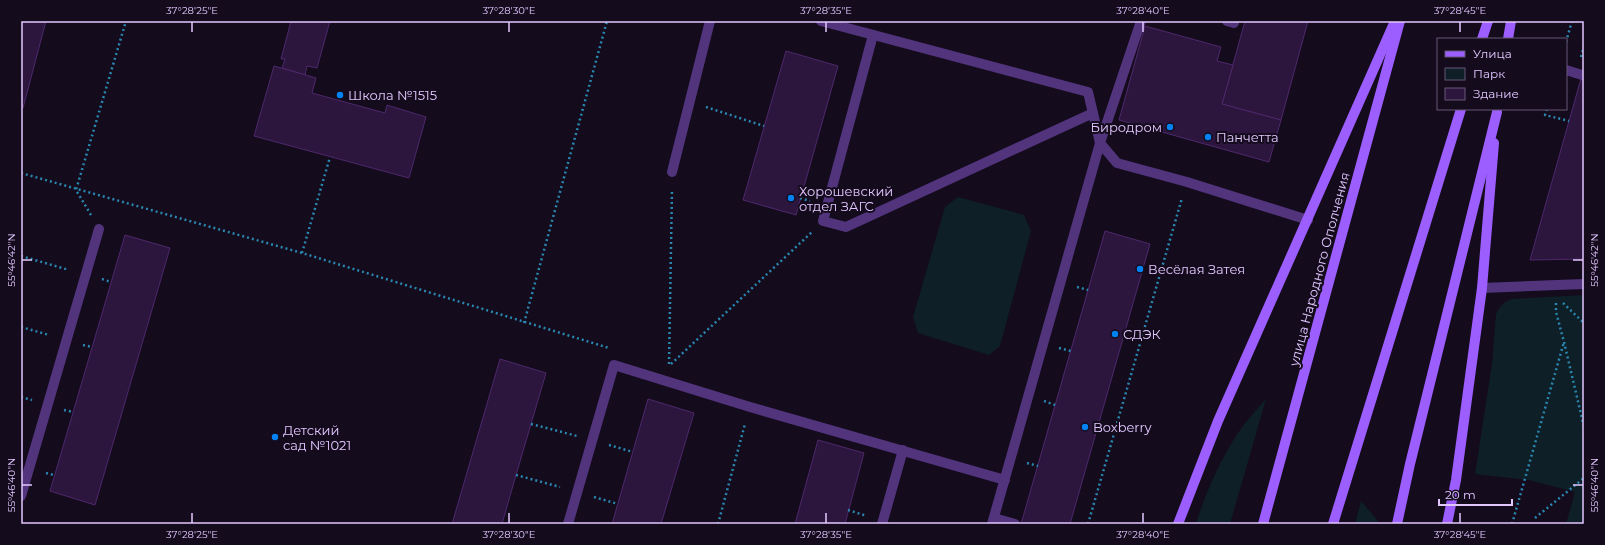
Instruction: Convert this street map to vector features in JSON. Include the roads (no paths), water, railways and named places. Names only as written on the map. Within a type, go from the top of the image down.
[{"type":"main road","points":[[1178,524],[1218,421],[1308,220],[1394,21]]},
{"type":"main road","name":"улица Народного Ополчения","points":[[1263,524],[1400,21]]},
{"type":"main road","points":[[1482,38],[1488,21]]},
{"type":"main road","points":[[1508,38],[1511,21]]},
{"type":"main road","points":[[1333,524],[1461,110]]},
{"type":"main road","points":[[1447,524],[1458,473],[1482,288],[1497,110]]},
{"type":"main road","points":[[1397,524],[1410,464],[1497,110]]},
{"type":"lane","points":[[672,172],[710,21]]},
{"type":"lane","points":[[821,21],[1088,92],[1100,143],[1117,163],[1186,182],[1308,220]]},
{"type":"lane","points":[[1015,524],[993,521],[1100,143],[1141,21]]},
{"type":"lane","points":[[1227,21],[1234,23],[1234,21]]},
{"type":"lane","points":[[873,35],[823,221],[846,227],[1093,113]]},
{"type":"lane","points":[[1567,70],[1582,75]]},
{"type":"lane","points":[[21,496],[99,229]]},
{"type":"lane","points":[[1482,288],[1584,284]]},
{"type":"lane","points":[[568,524],[614,366],[750,407],[1005,480]]},
{"type":"lane","points":[[882,524],[903,450]]},
{"type":"place","name":"Школа №1515","points":[[340,95]]},
{"type":"place","name":"Биродром","points":[[1170,127]]},
{"type":"place","name":"Панчетта","points":[[1208,137]]},
{"type":"place","name":"Хорошевский отдел ЗАГС","points":[[791,198]]},
{"type":"place","name":"Весёлая Затея","points":[[1140,269]]},
{"type":"place","name":"СДЭК","points":[[1115,334]]},
{"type":"place","name":"Boxberry","points":[[1085,427]]},
{"type":"place","name":"Детский сад №1021","points":[[275,437]]}]
